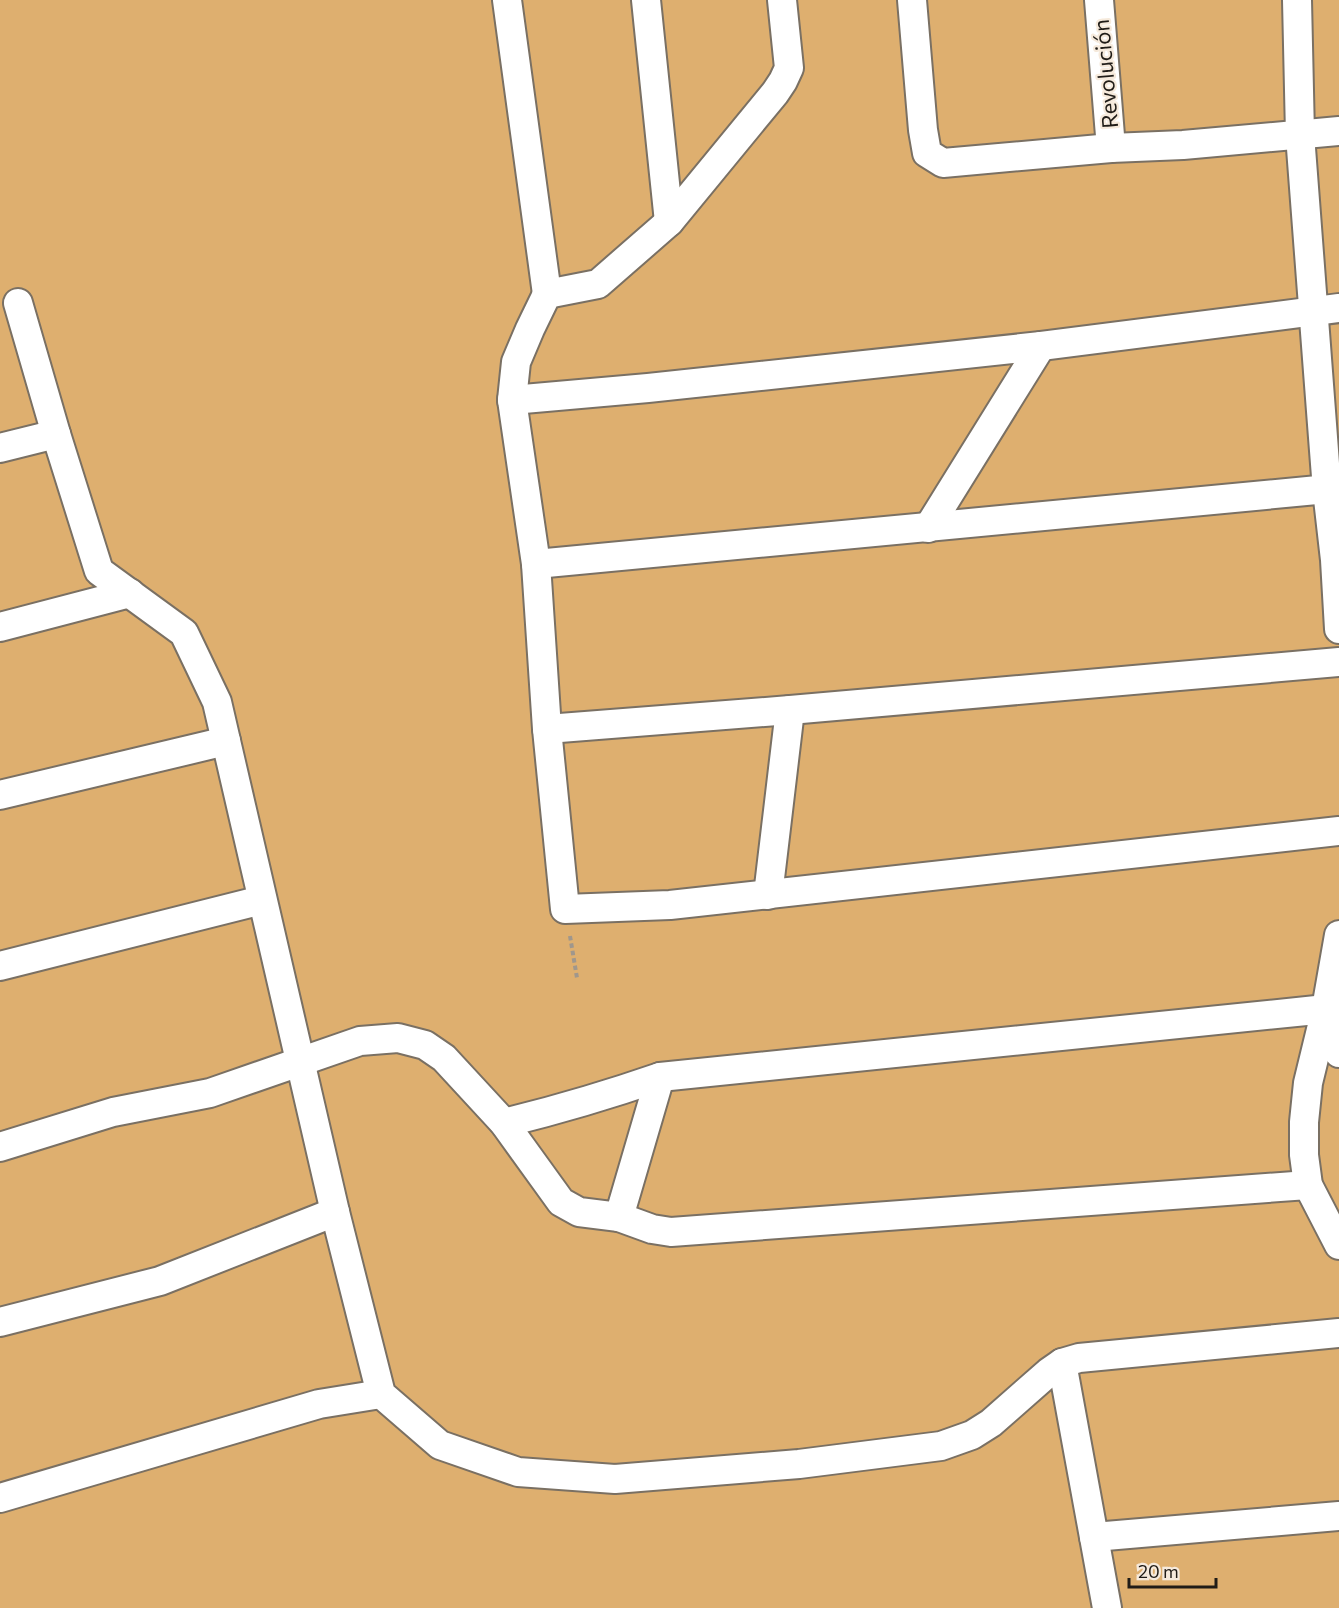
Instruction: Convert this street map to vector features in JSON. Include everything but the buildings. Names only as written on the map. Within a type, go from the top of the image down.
[{"type":"street","points":[[507,0],[547,294],[516,362],[512,400],[536,564],[547,729],[565,909],[670,905],[1339,831]]},
{"type":"street","points":[[646,0],[669,222]]},
{"type":"street","points":[[547,294],[598,285],[669,222],[775,93],[789,68],[783,0]]},
{"type":"street","points":[[912,0],[927,153],[943,163],[1339,131]]},
{"type":"street","name":"Revolución","points":[[1099,0],[1111,148]]},
{"type":"street","points":[[1297,0],[1300,135],[1326,309],[1339,629]]},
{"type":"street","points":[[18,303],[99,571],[184,633],[217,702],[335,1212],[381,1394],[440,1445],[518,1472],[615,1479],[799,1464],[941,1446],[972,1435],[992,1423],[1049,1372],[1062,1363],[1079,1358],[1339,1333]]},
{"type":"street","points":[[512,400],[1041,346],[1326,309]]},
{"type":"street","points":[[928,528],[1041,346]]},
{"type":"street","points":[[0,448],[56,434]]},
{"type":"street","points":[[536,564],[1333,489]]},
{"type":"street","points":[[0,627],[130,593]]},
{"type":"street","points":[[547,729],[1339,662]]},
{"type":"street","points":[[768,895],[790,710]]},
{"type":"street","points":[[0,795],[226,741]]},
{"type":"street","points":[[0,966],[262,900]]},
{"type":"street","points":[[1339,936],[1326,1009],[1308,1083],[1304,1122],[1304,1155],[1308,1185],[1339,1245]]},
{"type":"street","points":[[504,1123],[582,1103],[660,1077],[1326,1009]]},
{"type":"street","points":[[1326,1009],[1339,1053]]},
{"type":"street","points":[[0,1147],[113,1112],[210,1093],[360,1041],[398,1038],[425,1045],[444,1058],[504,1123],[561,1202],[579,1212],[619,1217],[652,1229],[672,1232],[1308,1185]]},
{"type":"street","points":[[619,1217],[660,1077]]},
{"type":"street","points":[[0,1322],[160,1281],[335,1212]]},
{"type":"street","points":[[1062,1363],[1107,1608]]},
{"type":"street","points":[[0,1498],[319,1404],[381,1394]]},
{"type":"street","points":[[1094,1537],[1339,1516]]},
{"type":"path","points":[[565,909],[577,978]]},
{"type":"shaded area","points":[[0,0],[1339,0],[1339,1608],[0,1608]]}]
